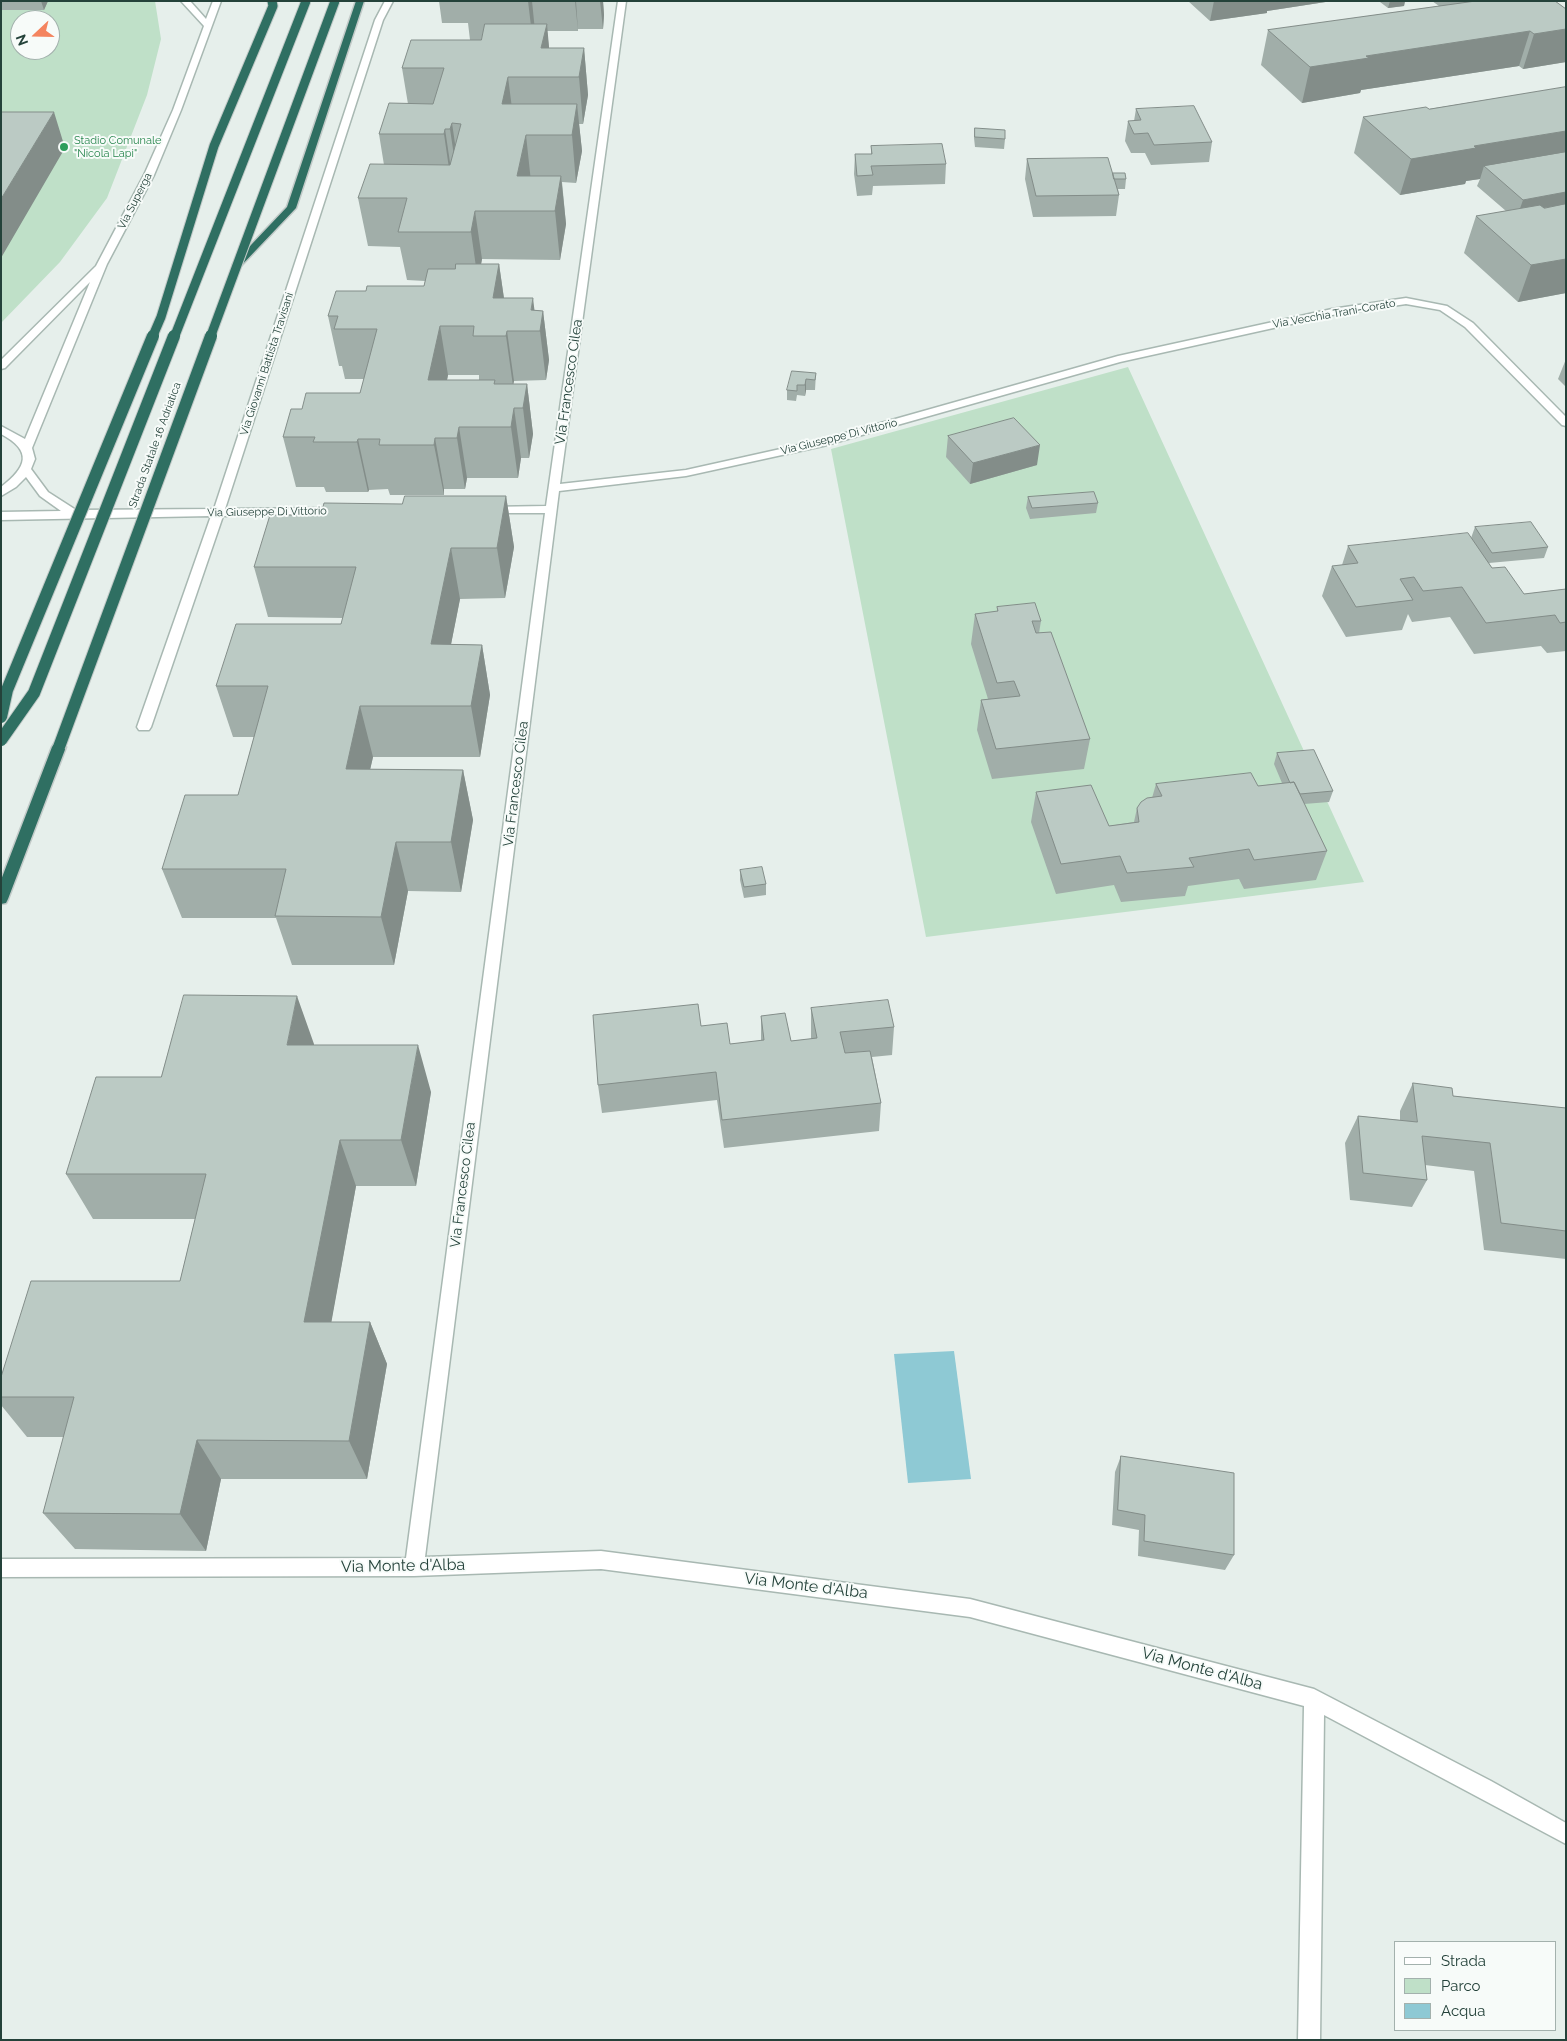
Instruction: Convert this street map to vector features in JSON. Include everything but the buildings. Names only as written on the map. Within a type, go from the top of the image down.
[{"type":"highway","points":[[1,717],[7,690],[161,317],[214,146],[273,6],[272,1]]},
{"type":"highway","name":"Strada Statale 16 Adriatica","points":[[1,740],[34,693],[306,1]]},
{"type":"highway","name":"Strada Statale 16 Adriatica","points":[[1,899],[335,1]]},
{"type":"highway","points":[[236,266],[291,208],[360,1]]},
{"type":"street","points":[[185,1],[207,26]]},
{"type":"street","name":"Via Superga","points":[[26,469],[29,458],[27,447],[102,264],[149,175],[177,110],[217,1]]},
{"type":"street","name":"Via Giovanni Battista Travisani","points":[[144,727],[218,513],[379,20],[389,1]]},
{"type":"street","name":"Via Francesco Cilea","points":[[414,1567],[551,509],[622,1]]},
{"type":"street","name":"Via Superga","points":[[1,366],[102,264]]},
{"type":"street","name":"Via Vecchia Trani-Corato","points":[[1118,359],[1332,312],[1406,301],[1443,308],[1469,325],[1566,423]]},
{"type":"street","name":"Via Giuseppe Di Vittorio","points":[[555,488],[686,473],[823,442],[1118,359]]},
{"type":"street","points":[[1,429],[17,436],[27,447]]},
{"type":"street","points":[[1,493],[16,482],[26,469],[44,494],[73,514]]},
{"type":"street","points":[[473,510],[551,509]]},
{"type":"street","name":"Via Giuseppe Di Vittorio","points":[[1,516],[355,511]]},
{"type":"street","name":"Via Monte d'Alba","points":[[1,1568],[414,1567],[601,1560],[970,1608],[1314,1699],[1484,1788],[1566,1834]]},
{"type":"street","points":[[1309,2040],[1314,1699]]},
{"type":"green space","name":"Stadio Comunale \"Nicola Lapi\"","points":[[1,1],[155,1],[161,39],[147,95],[107,198],[60,262],[1,323]]},
{"type":"green space","points":[[1128,367],[1364,882],[926,937],[831,449]]},
{"type":"water","points":[[954,1351],[971,1479],[908,1483],[894,1354]]},
{"type":"place","name":"Stadio Comunale \"Nicola Lapi\"","points":[[64,147]]}]
